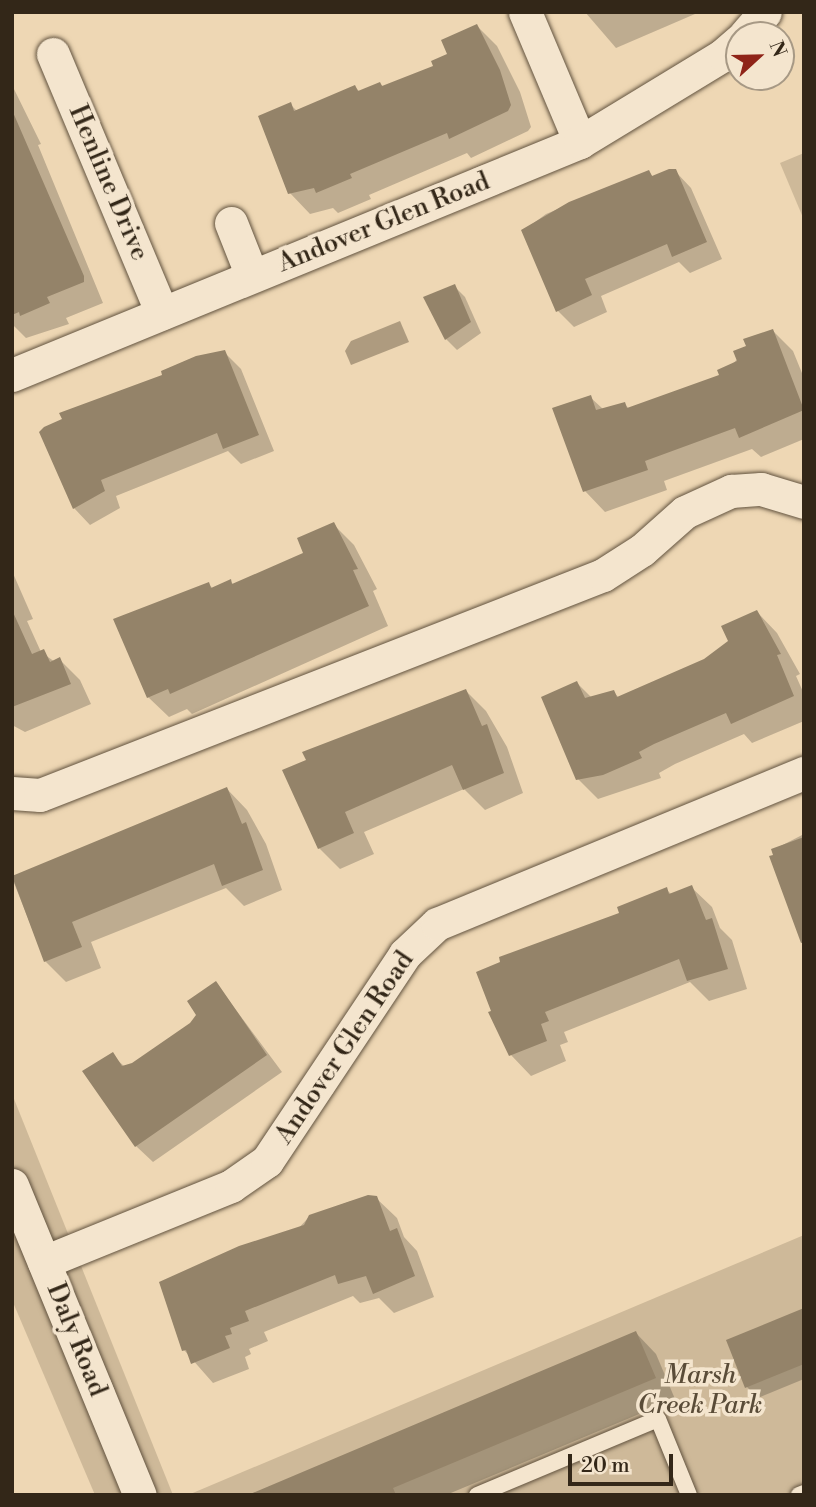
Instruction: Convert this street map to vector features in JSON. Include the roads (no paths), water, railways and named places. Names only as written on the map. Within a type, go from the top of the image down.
[{"type":"street","points":[[525,12],[580,142]]},
{"type":"street","name":"Andover Glen Road","points":[[12,375],[580,142],[725,53]]},
{"type":"street","name":"Henline Drive","points":[[53,54],[162,313]]},
{"type":"street","points":[[231,223],[252,276]]},
{"type":"street","points":[[12,793],[40,795],[603,575],[642,550],[685,512],[731,491],[761,489],[804,502]]},
{"type":"street","name":"Andover Glen Road","points":[[44,1262],[231,1186],[268,1161],[405,954],[437,924],[804,773]]},
{"type":"street","name":"Daly Road","points":[[12,1185],[140,1495]]},
{"type":"lane","points":[[477,1495],[658,1419],[689,1495]]},
{"type":"lane","points":[[799,1495],[804,1493]]},
{"type":"park label","name":"Marsh Creek Park","points":[[700,1391]]}]
